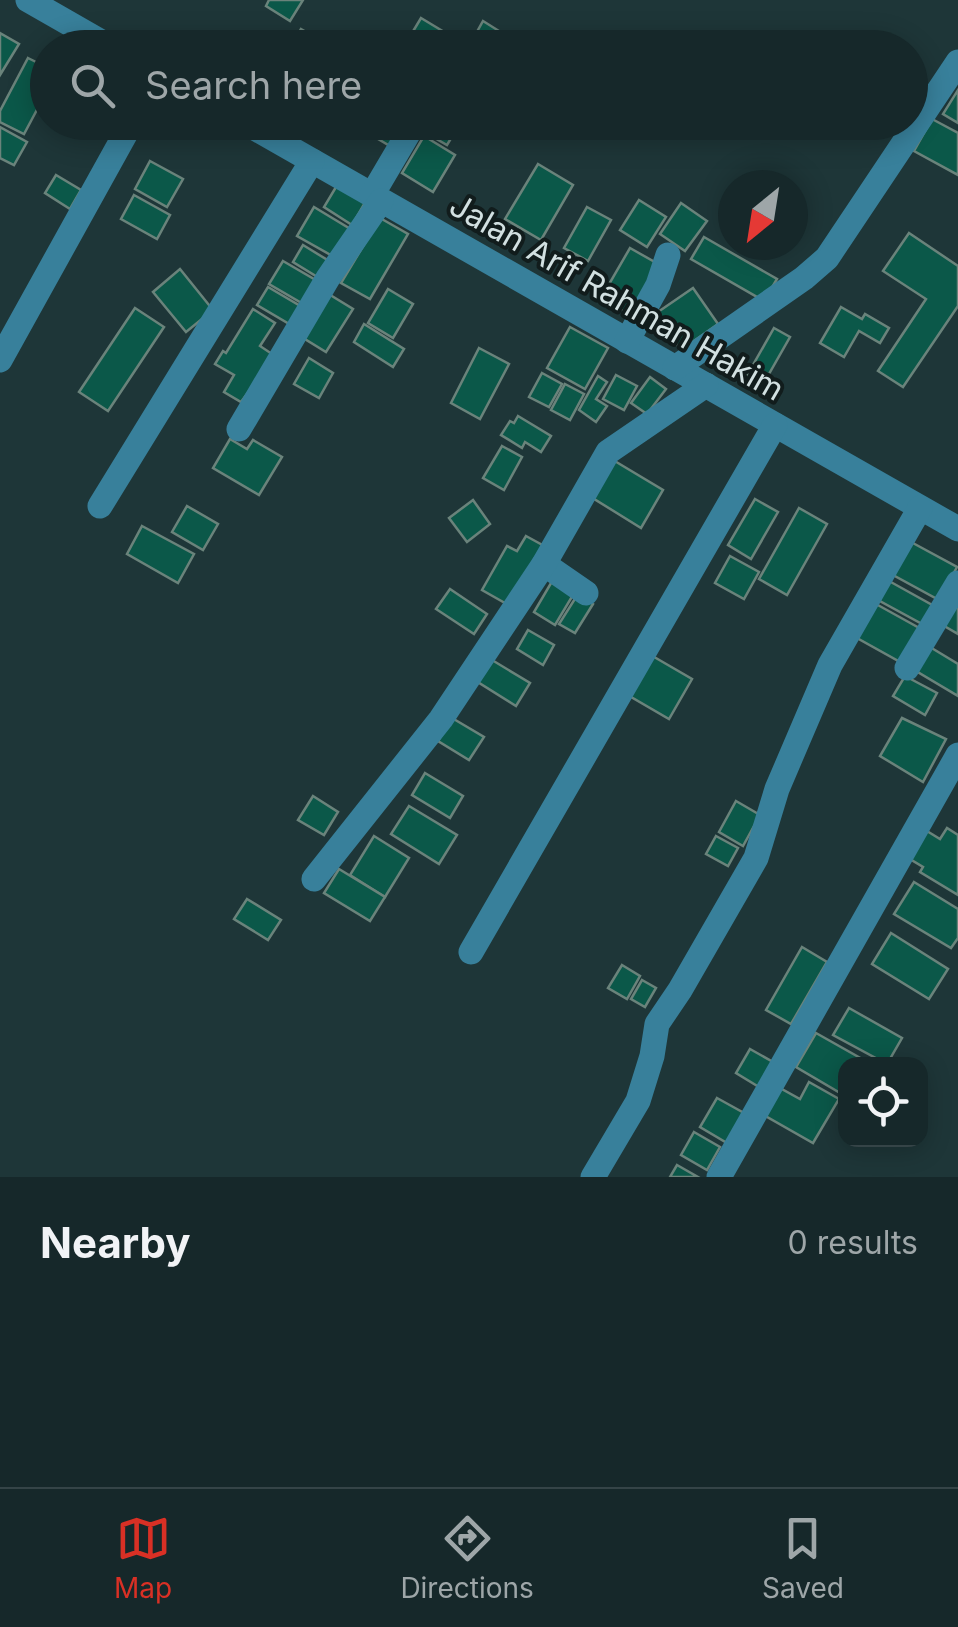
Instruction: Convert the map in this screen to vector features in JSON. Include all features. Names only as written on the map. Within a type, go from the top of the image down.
[{"type":"street","points":[[28,0],[80,30]]},
{"type":"street","points":[[928,107],[958,62]]},
{"type":"street","points":[[0,360],[122,140]]},
{"type":"street","name":"Jalan Arif Rahman Hakim","points":[[275,140],[958,529]]},
{"type":"street","points":[[239,430],[377,198],[406,140]]},
{"type":"street","points":[[314,879],[442,719],[544,564],[608,452],[827,258],[906,140]]},
{"type":"street","points":[[100,506],[312,161]]},
{"type":"street","points":[[627,341],[658,285],[668,255]]},
{"type":"street","points":[[472,952],[776,425]]},
{"type":"street","points":[[593,1177],[638,1100],[652,1056],[656,1024],[680,990],[756,858],[778,789],[830,665],[920,508]]},
{"type":"street","points":[[544,564],[586,593]]},
{"type":"street","points":[[907,668],[958,583]]},
{"type":"street","points":[[719,1177],[958,755]]},
{"type":"building","points":[[269,0],[303,0],[290,21],[266,6]]},
{"type":"building","points":[[421,18],[441,30],[414,30]]},
{"type":"building","points":[[483,21],[497,30],[478,30]]},
{"type":"building","points":[[0,33],[19,44],[0,75]]},
{"type":"building","points":[[30,59],[30,123],[24,134],[0,122],[0,111]]},
{"type":"building","points":[[958,90],[958,123],[943,114]]},
{"type":"building","points":[[932,119],[958,133],[958,175],[914,151],[920,140],[928,140]]},
{"type":"building","points":[[0,127],[27,142],[14,165],[0,158]]},
{"type":"building","points":[[422,140],[431,140],[455,155],[433,192],[402,173]]},
{"type":"building","points":[[150,161],[183,179],[167,207],[135,189]]},
{"type":"building","points":[[538,164],[573,185],[541,240],[505,219]]},
{"type":"building","points":[[56,175],[81,190],[70,209],[45,193]]},
{"type":"building","points":[[339,182],[367,199],[352,225],[324,207]]},
{"type":"building","points":[[134,195],[170,215],[157,239],[121,219]]},
{"type":"building","points":[[639,200],[666,217],[647,247],[620,230]]},
{"type":"building","points":[[681,203],[707,221],[685,251],[660,234]]},
{"type":"building","points":[[314,207],[352,230],[336,258],[297,236]]},
{"type":"building","points":[[587,207],[611,220],[588,261],[564,248]]},
{"type":"building","points":[[380,218],[408,234],[370,299],[341,283]]},
{"type":"building","points":[[909,233],[958,266],[958,306],[903,387],[878,371],[926,299],[883,271]]},
{"type":"building","points":[[704,237],[718,245],[718,260],[744,260],[777,279],[764,301],[691,259]]},
{"type":"building","points":[[303,245],[334,264],[324,281],[293,262]]},
{"type":"building","points":[[630,248],[660,265],[631,315],[601,298]]},
{"type":"building","points":[[283,261],[319,282],[305,305],[269,284]]},
{"type":"building","points":[[180,269],[213,310],[186,332],[153,292]]},
{"type":"building","points":[[268,287],[302,307],[291,325],[257,305]]},
{"type":"building","points":[[693,288],[718,324],[681,350],[655,314]]},
{"type":"building","points":[[388,289],[413,304],[393,338],[368,323]]},
{"type":"building","points":[[327,293],[353,309],[326,352],[300,336]]},
{"type":"building","points":[[841,307],[862,319],[865,314],[889,328],[880,343],[859,331],[844,357],[820,343]]},
{"type":"building","points":[[135,308],[164,327],[108,411],[79,392]]},
{"type":"building","points":[[253,309],[275,323],[260,346],[275,356],[241,402],[224,392],[234,375],[215,364]]},
{"type":"building","points":[[364,324],[404,349],[393,367],[354,342]]},
{"type":"building","points":[[570,327],[608,348],[585,389],[547,368]]},
{"type":"building","points":[[774,328],[790,337],[761,388],[745,379]]},
{"type":"building","points":[[479,348],[509,364],[480,419],[451,403]]},
{"type":"building","points":[[309,358],[333,373],[319,398],[294,384]]},
{"type":"building","points":[[542,373],[562,384],[549,407],[529,397]]},
{"type":"building","points":[[616,375],[637,386],[624,410],[603,399]]},
{"type":"building","points":[[598,376],[607,382],[596,399],[607,406],[596,422],[579,410]]},
{"type":"building","points":[[650,377],[666,389],[647,414],[631,403]]},
{"type":"building","points":[[565,384],[584,394],[570,420],[551,410]]},
{"type":"building","points":[[518,416],[551,436],[541,452],[525,442],[522,448],[501,435]]},
{"type":"building","points":[[230,439],[247,449],[253,440],[282,457],[259,495],[213,468]]},
{"type":"building","points":[[502,446],[522,457],[504,490],[483,478]]},
{"type":"building","points":[[613,460],[663,490],[641,528],[591,497]]},
{"type":"building","points":[[755,499],[778,512],[751,559],[728,545]]},
{"type":"building","points":[[473,500],[490,524],[467,542],[449,518]]},
{"type":"building","points":[[187,506],[218,524],[203,550],[172,532]]},
{"type":"building","points":[[799,508],[827,524],[787,595],[759,579]]},
{"type":"building","points":[[142,526],[194,554],[178,583],[127,554]]},
{"type":"building","points":[[526,536],[546,547],[512,607],[482,590],[507,546],[517,551]]},
{"type":"building","points":[[911,542],[957,567],[939,600],[893,575]]},
{"type":"building","points":[[730,556],[759,572],[744,599],[715,583]]},
{"type":"building","points":[[554,578],[576,590],[555,625],[534,612]]},
{"type":"building","points":[[889,581],[934,606],[924,625],[878,600]]},
{"type":"building","points":[[450,589],[487,614],[474,634],[436,609]]},
{"type":"building","points":[[578,594],[593,604],[575,633],[559,624]]},
{"type":"building","points":[[958,600],[958,634],[939,623]]},
{"type":"building","points":[[876,604],[921,629],[902,663],[857,638]]},
{"type":"building","points":[[528,630],[554,645],[543,665],[517,649]]},
{"type":"building","points":[[925,644],[958,664],[958,696],[911,668]]},
{"type":"building","points":[[649,654],[692,679],[669,719],[626,694]]},
{"type":"building","points":[[487,657],[530,683],[516,706],[473,679]]},
{"type":"building","points":[[905,676],[937,693],[925,715],[893,696]]},
{"type":"building","points":[[452,718],[484,737],[469,760],[438,741]]},
{"type":"building","points":[[902,718],[946,739],[923,782],[880,756]]},
{"type":"building","points":[[425,773],[463,796],[450,818],[412,795]]},
{"type":"building","points":[[313,796],[338,812],[324,835],[298,820]]},
{"type":"building","points":[[736,801],[760,815],[743,846],[719,832]]},
{"type":"building","points":[[409,806],[457,835],[439,864],[391,834]]},
{"type":"building","points":[[922,828],[940,839],[947,828],[958,835],[958,895],[920,872],[923,867],[905,856]]},
{"type":"building","points":[[374,836],[409,858],[385,897],[350,875]]},
{"type":"building","points":[[716,836],[738,848],[728,866],[706,854]]},
{"type":"building","points":[[339,869],[385,897],[370,921],[324,893]]},
{"type":"building","points":[[914,882],[958,909],[958,938],[951,948],[894,914]]},
{"type":"building","points":[[247,899],[281,920],[268,940],[234,919]]},
{"type":"building","points":[[891,933],[948,969],[929,999],[872,964]]},
{"type":"building","points":[[802,947],[827,962],[791,1024],[766,1010]]},
{"type":"building","points":[[622,965],[640,976],[627,999],[608,988]]},
{"type":"building","points":[[642,980],[656,988],[645,1007],[631,999]]},
{"type":"building","points":[[849,1008],[902,1038],[891,1057],[874,1057],[833,1035]]},
{"type":"building","points":[[816,1033],[858,1057],[838,1057],[838,1092],[796,1067]]},
{"type":"building","points":[[750,1049],[773,1062],[759,1087],[736,1073]]},
{"type":"building","points":[[809,1082],[838,1098],[813,1143],[762,1114],[778,1087],[800,1099]]},
{"type":"building","points":[[717,1098],[744,1113],[727,1143],[700,1127]]},
{"type":"building","points":[[694,1132],[720,1147],[707,1170],[681,1155]]},
{"type":"building","points":[[677,1165],[698,1177],[670,1177]]}]
